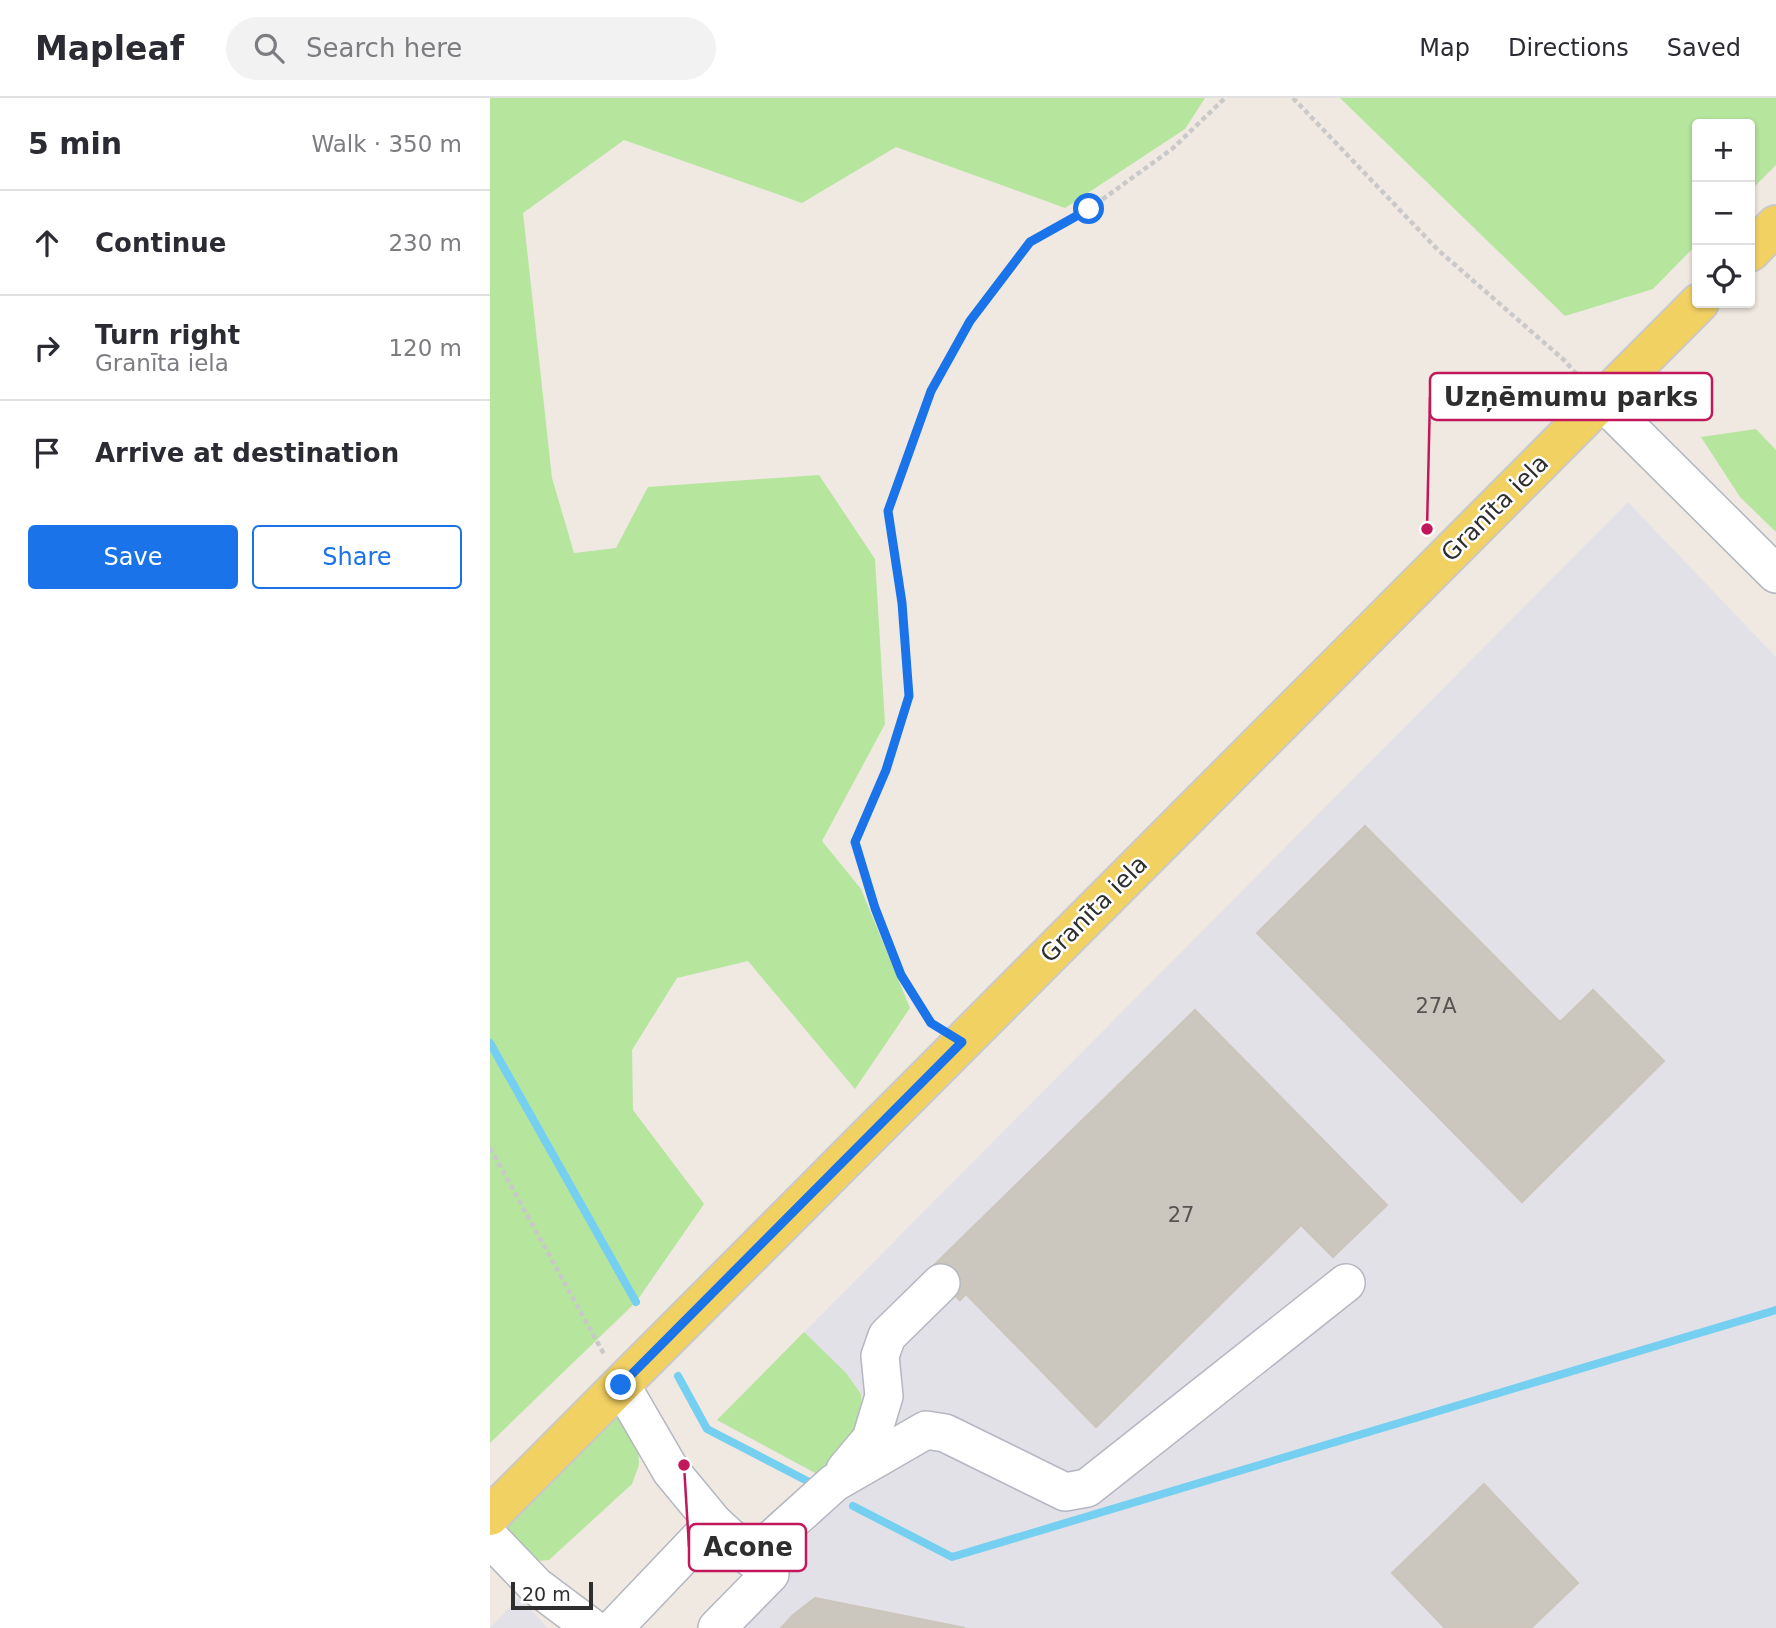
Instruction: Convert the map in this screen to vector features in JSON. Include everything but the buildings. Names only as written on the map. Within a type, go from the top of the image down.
[{"type":"main road","points":[[1755,246],[1776,225]]},
{"type":"main road","name":"Granīta iela","points":[[490,1516],[1694,308]]},
{"type":"street","points":[[1602,401],[1776,575]]},
{"type":"street","points":[[751,1558],[834,1483],[871,1439],[884,1396],[880,1356],[887,1336],[941,1283]]},
{"type":"street","points":[[834,1483],[926,1430],[945,1433],[1065,1492],[1087,1489],[1346,1283]]},
{"type":"street","points":[[621,1385],[671,1471],[714,1523],[770,1574],[717,1628]]},
{"type":"street","points":[[614,1628],[714,1523]]},
{"type":"street","points":[[490,1538],[536,1586],[592,1628]]},
{"type":"path","points":[[962,1042],[931,1023],[901,975],[855,842],[886,770],[909,696],[902,603],[888,511],[931,391],[970,321],[1030,242],[1089,209],[1172,149],[1224,98]]},
{"type":"path","points":[[1293,98],[1438,250],[1564,360],[1602,401]]},
{"type":"path","points":[[490,1148],[621,1385]]},
{"type":"shaded area","points":[[1628,502],[1776,657],[1776,1628],[717,1628],[849,1492],[717,1420]]},
{"type":"shaded area","points":[[520,1596],[547,1628],[490,1628]]},
{"type":"green space","points":[[490,98],[1205,98],[1185,129],[1065,208],[896,147],[802,203],[624,140],[523,213],[552,478],[574,553],[616,548],[648,487],[819,475],[875,559],[885,724],[822,841],[861,889],[910,1008],[855,1089],[748,961],[677,978],[632,1050],[633,1110],[704,1204],[636,1302],[490,1443]]},
{"type":"green space","points":[[1340,98],[1776,98],[1776,165],[1755,186],[1755,119],[1692,119],[1692,249],[1653,289],[1565,316]]},
{"type":"green space","points":[[1756,429],[1776,450],[1776,532],[1740,497],[1701,437]]},
{"type":"green space","points":[[804,1332],[846,1373],[861,1394],[861,1414],[842,1456],[821,1476],[717,1420]]},
{"type":"green space","points":[[620,1417],[638,1446],[639,1465],[632,1484],[549,1560],[537,1561],[511,1538],[506,1522],[604,1420]]},
{"type":"waterway","points":[[490,1043],[636,1302]]},
{"type":"waterway","points":[[853,1506],[952,1557],[1776,1310]]},
{"type":"waterway","points":[[678,1376],[707,1429],[815,1485]]},
{"type":"place","name":"Uzņēmumu parks","points":[[1427,529]]},
{"type":"place","name":"Acone","points":[[684,1465]]},
{"type":"route","points":[[621,1385],[962,1042],[931,1023],[901,975],[875,908],[855,842],[886,770],[909,696],[902,603],[888,511],[931,391],[970,321],[1030,242],[1089,209]]}]
